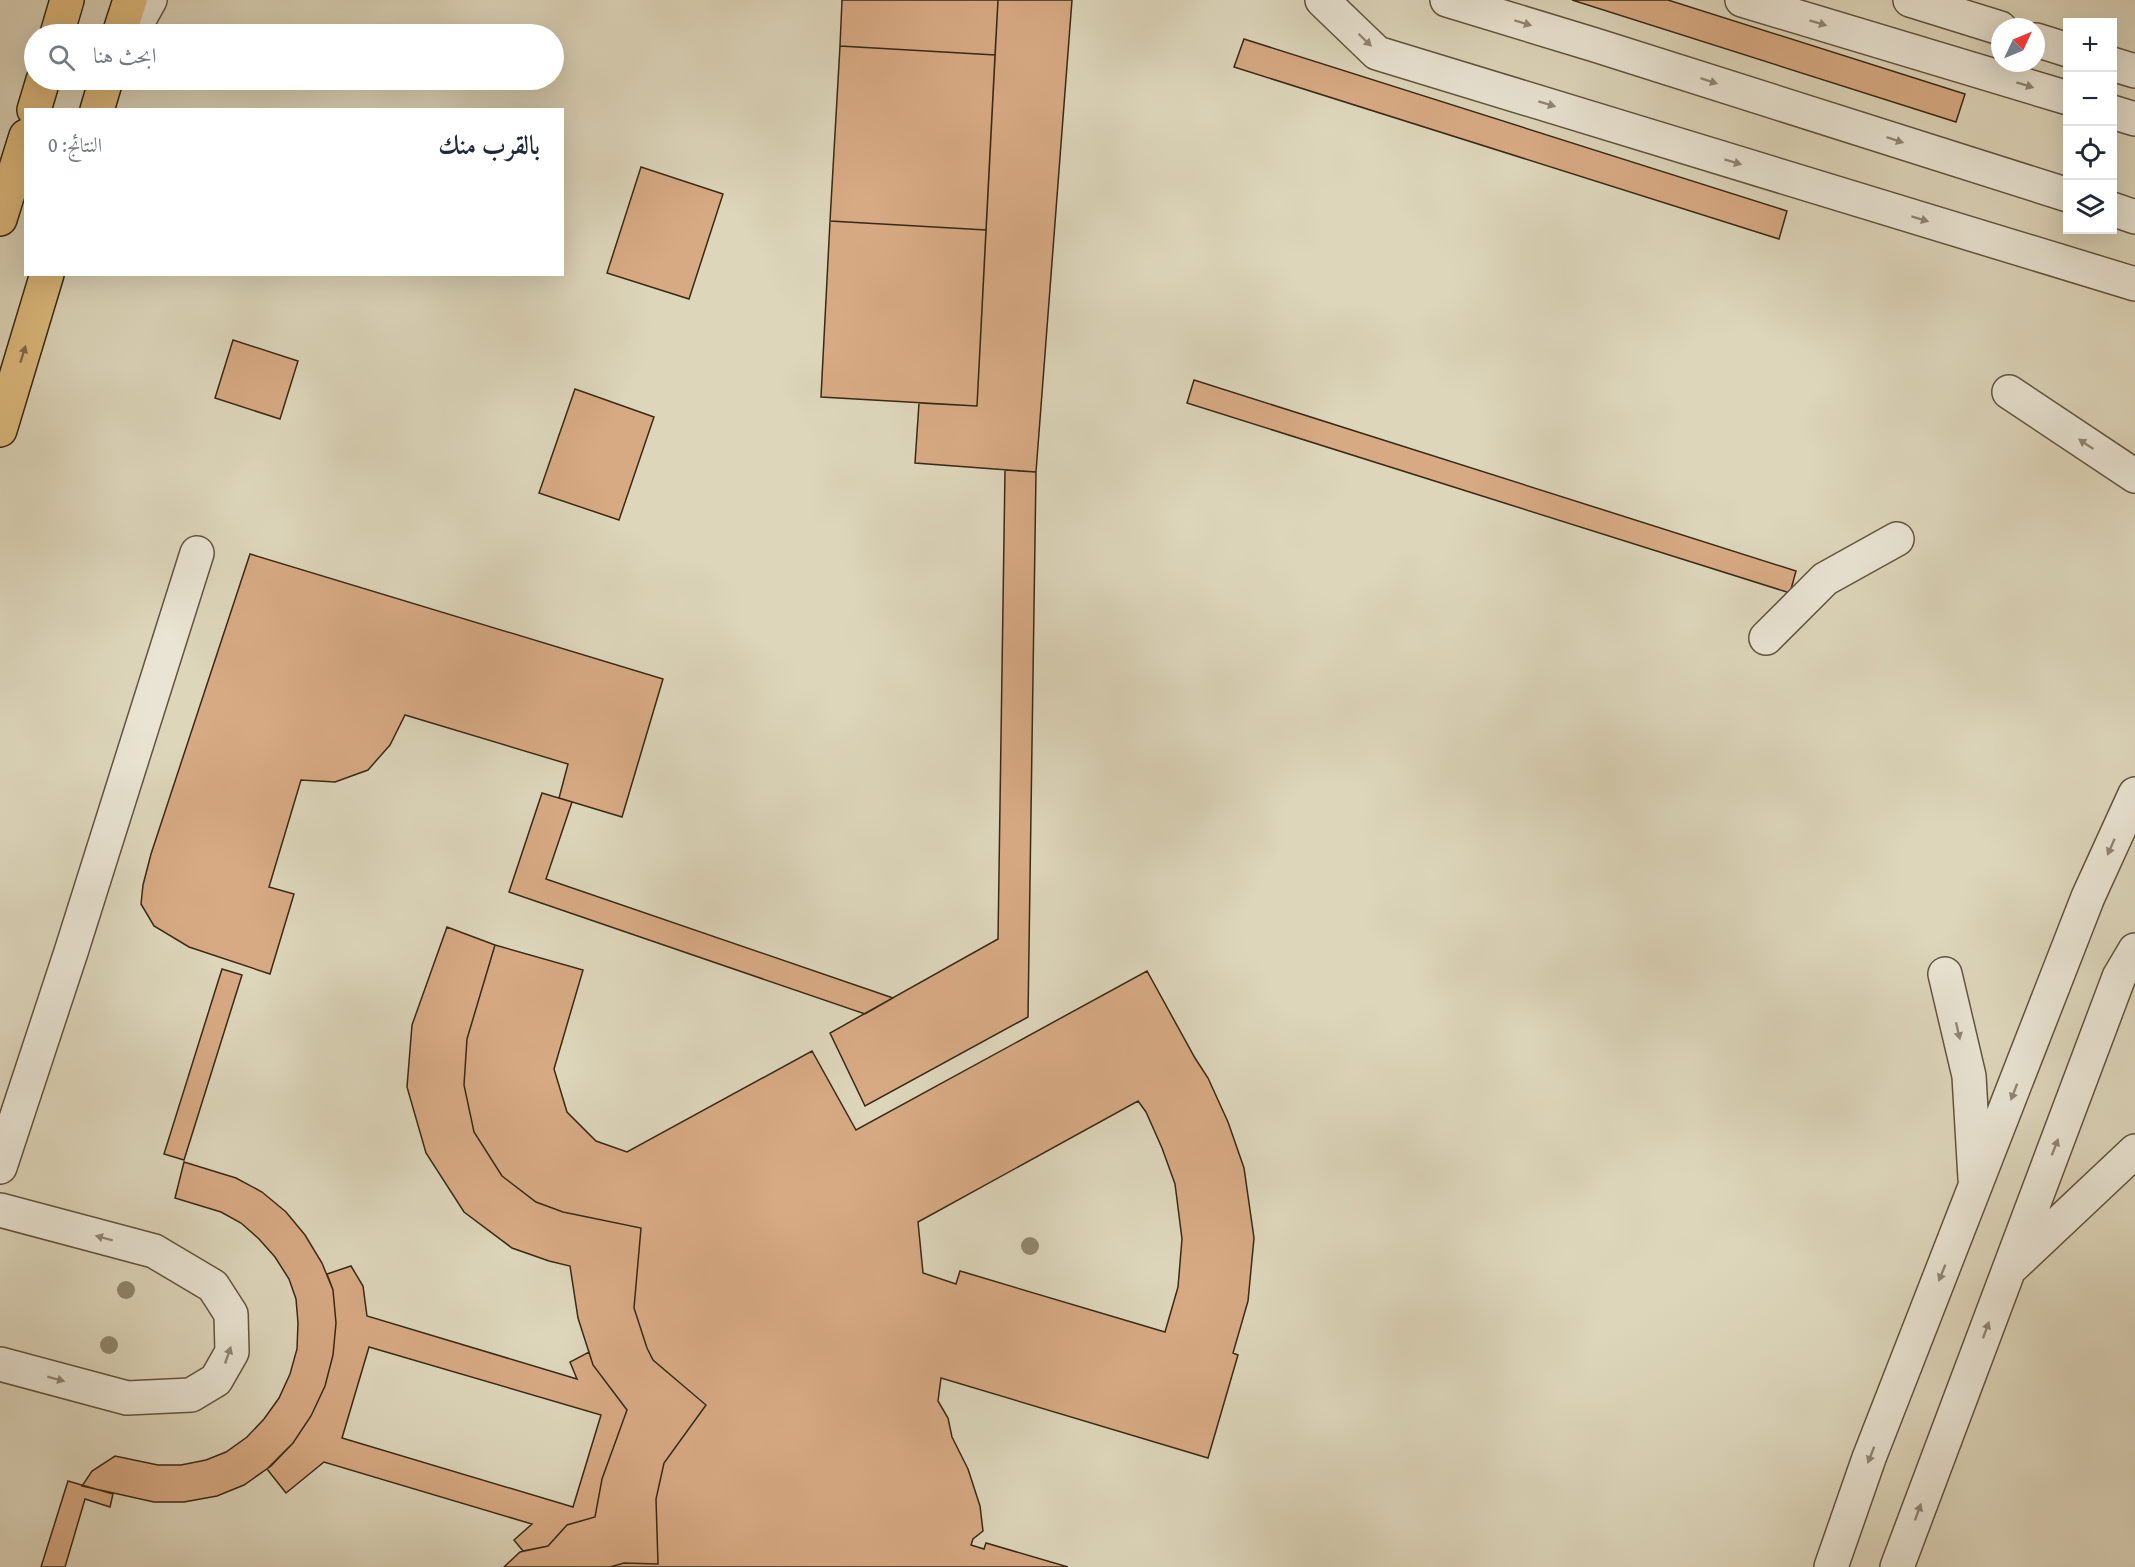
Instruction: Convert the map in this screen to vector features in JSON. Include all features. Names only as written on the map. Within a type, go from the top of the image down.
[{"type":"main road","points":[[59,24],[67,0]]},
{"type":"main road","points":[[122,24],[130,0]]},
{"type":"main road","points":[[35,108],[40,90]]},
{"type":"main road","points":[[0,219],[24,142]]},
{"type":"main road","points":[[0,430],[46,276]]},
{"type":"street","points":[[56,24],[58,0]]},
{"type":"street","points":[[137,24],[150,0]]},
{"type":"street","points":[[1322,0],[1377,53],[2135,284]]},
{"type":"street","points":[[1447,0],[2063,194]]},
{"type":"street","points":[[1742,0],[2063,97]]},
{"type":"street","points":[[1910,0],[1991,25]]},
{"type":"street","points":[[2045,43],[2063,49]]},
{"type":"street","points":[[2117,66],[2135,71]]},
{"type":"street","points":[[2117,114],[2135,119]]},
{"type":"street","points":[[2117,212],[2135,217]]},
{"type":"street","points":[[2009,392],[2135,476]]},
{"type":"street","points":[[1766,638],[1825,579],[1897,539]]},
{"type":"street","points":[[0,1167],[71,952],[197,553]]},
{"type":"street","points":[[1832,1567],[1869,1458],[2088,897],[2135,794]]},
{"type":"street","points":[[1897,1567],[2120,977],[2135,950]]},
{"type":"street","points":[[1945,974],[1969,1076],[1976,1188]]},
{"type":"street","points":[[2007,1272],[2135,1151]]},
{"type":"street","points":[[0,1210],[154,1251],[213,1286],[231,1314],[232,1352],[216,1380],[190,1395],[127,1398],[0,1364]]},
{"type":"building","points":[[842,0],[998,0],[995,55],[840,46]]},
{"type":"building","points":[[998,0],[1072,0],[1036,472],[915,463],[919,403],[977,406]]},
{"type":"building","points":[[1572,0],[1668,0],[1965,94],[1956,122]]},
{"type":"building","points":[[1244,39],[1787,211],[1779,239],[1234,67]]},
{"type":"building","points":[[840,46],[995,55],[986,230],[830,221]]},
{"type":"building","points":[[641,167],[723,194],[689,299],[607,273]]},
{"type":"building","points":[[830,221],[986,230],[977,406],[821,397]]},
{"type":"building","points":[[233,340],[298,361],[280,419],[215,398]]},
{"type":"building","points":[[1194,380],[1796,571],[1790,593],[1187,403]]},
{"type":"building","points":[[575,389],[654,417],[619,520],[539,493]]},
{"type":"building","points":[[1005,470],[1036,472],[1028,1017],[865,1106],[830,1033],[998,939]]},
{"type":"building","points":[[250,554],[663,679],[622,817],[559,798],[568,764],[405,715],[390,745],[368,770],[335,782],[301,780],[269,887],[294,894],[270,974],[189,947],[154,926],[141,904],[151,854]]},
{"type":"building","points":[[542,793],[572,802],[546,879],[893,998],[865,1014],[509,892]]},
{"type":"building","points":[[447,927],[495,945],[467,1039],[464,1085],[474,1132],[502,1176],[536,1202],[563,1212],[641,1228],[634,1308],[647,1348],[653,1360],[706,1405],[664,1463],[656,1499],[658,1564],[624,1563],[610,1567],[504,1567],[520,1552],[548,1546],[567,1525],[595,1517],[602,1479],[627,1410],[593,1365],[578,1318],[570,1266],[512,1248],[464,1212],[426,1153],[407,1087],[412,1025]]},
{"type":"building","points":[[495,945],[583,970],[554,1069],[567,1112],[596,1141],[627,1152],[812,1051],[856,1130],[1147,971],[1208,1078],[1228,1122],[1244,1168],[1254,1238],[1248,1301],[1233,1353],[1238,1355],[1208,1458],[941,1378],[938,1401],[948,1418],[952,1437],[968,1469],[980,1506],[983,1531],[973,1539],[971,1545],[984,1549],[986,1543],[1068,1567],[610,1567],[624,1563],[658,1564],[656,1499],[664,1463],[706,1405],[653,1360],[647,1348],[634,1308],[641,1228],[563,1212],[536,1202],[502,1176],[474,1132],[464,1085],[467,1039]],"holes":[[[1138,1101],[1146,1112],[1175,1184],[1182,1239],[1178,1287],[1165,1332],[960,1271],[956,1284],[923,1273],[918,1222]]]},
{"type":"building","points":[[222,969],[242,975],[184,1160],[164,1154]]},
{"type":"building","points":[[184,1162],[236,1178],[262,1192],[286,1212],[305,1235],[322,1263],[333,1290],[336,1323],[333,1355],[325,1386],[311,1416],[293,1443],[271,1466],[244,1485],[217,1496],[184,1502],[154,1502],[82,1486],[92,1471],[115,1456],[158,1465],[181,1465],[206,1460],[226,1452],[247,1437],[279,1398],[290,1374],[297,1349],[296,1299],[289,1279],[275,1257],[241,1223],[221,1212],[175,1198]]},
{"type":"building","points":[[351,1266],[363,1286],[367,1316],[577,1379],[570,1362],[589,1352],[593,1365],[627,1410],[602,1479],[595,1517],[567,1525],[548,1546],[523,1551],[514,1540],[532,1524],[324,1462],[286,1493],[267,1469],[293,1443],[311,1416],[325,1386],[333,1355],[336,1323],[333,1290],[327,1274]],"holes":[[[369,1347],[601,1415],[573,1507],[342,1438]]]},
{"type":"building","points":[[68,1481],[113,1494],[110,1507],[85,1499],[65,1567],[41,1567]]}]
